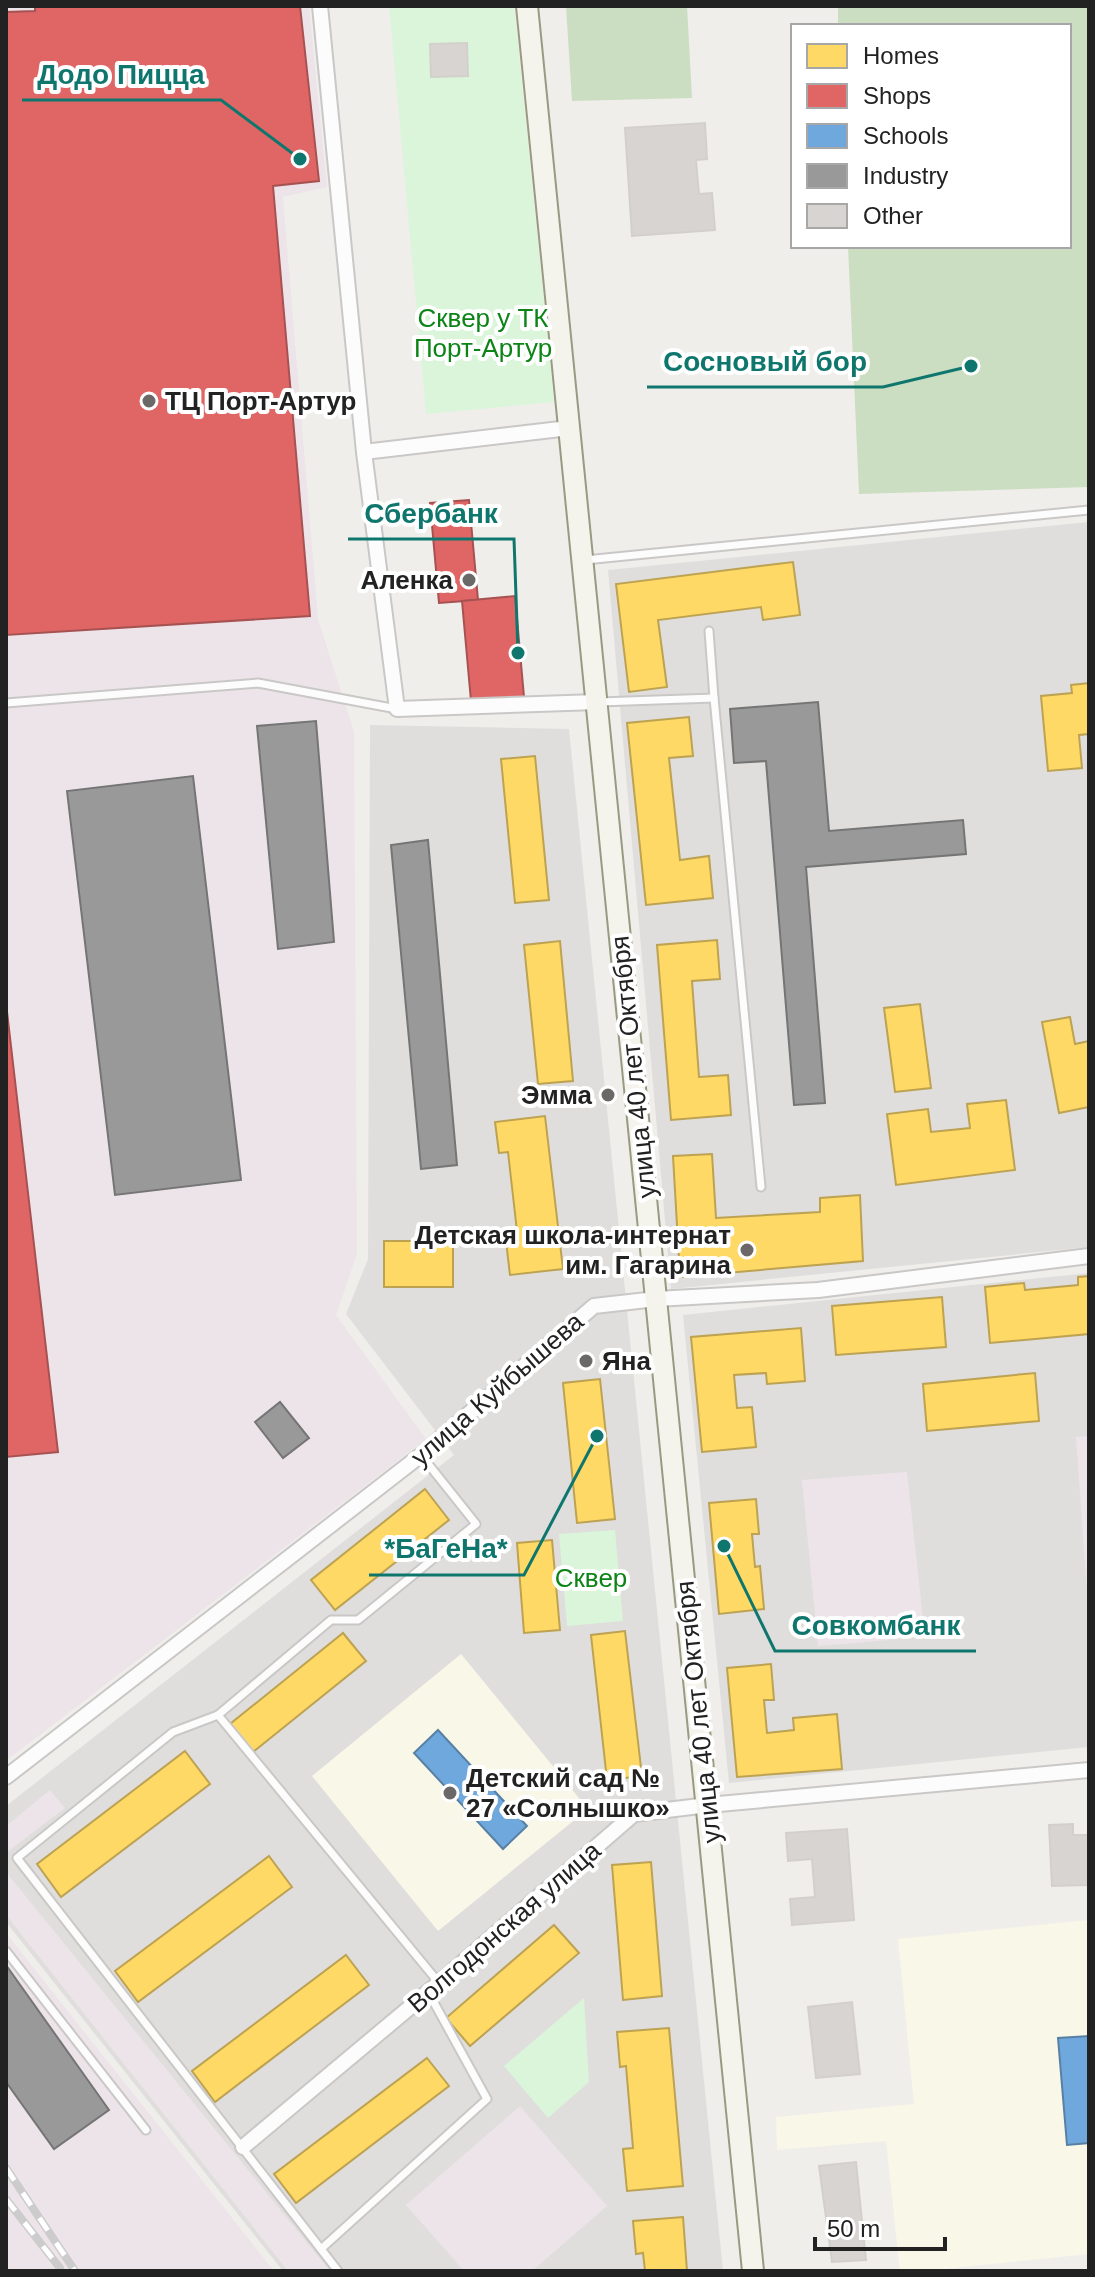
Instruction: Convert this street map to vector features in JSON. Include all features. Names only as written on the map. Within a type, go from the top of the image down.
[{"type":"main road","name":"улица 40 лет Октября","points":[[527,6],[753,2271]]},
{"type":"street","points":[[320,6],[364,452],[397,709],[597,702]]},
{"type":"street","points":[[364,452],[569,428]]},
{"type":"street","name":"улица Куйбышева","points":[[6,1777],[421,1455],[594,1306],[656,1299],[818,1290],[1089,1256]]},
{"type":"street","name":"Волгодонская улица","points":[[243,2147],[634,1814],[1089,1770]]},
{"type":"lane","points":[[583,560],[1089,510]]},
{"type":"lane","points":[[709,631],[761,1187]]},
{"type":"lane","points":[[6,703],[258,683],[397,709]]},
{"type":"lane","points":[[597,702],[714,698]]},
{"type":"lane","points":[[338,2271],[17,1858],[173,1732],[218,1715],[331,1620],[358,1620],[476,1524],[421,1455]]},
{"type":"lane","points":[[218,1715],[439,1983],[432,1999],[487,2099],[321,2249]]},
{"type":"lane","points":[[6,1951],[146,2130]]},
{"type":"shaded area","points":[[6,6],[309,6],[327,187],[283,197],[318,619],[354,732],[357,1254],[336,1315],[426,1439],[6,1761]]},
{"type":"shaded area","points":[[1089,522],[1089,1247],[671,1289],[608,570]]},
{"type":"shaded area","points":[[370,725],[569,729],[723,2271],[283,2271],[6,1922],[6,1806],[454,1455],[346,1314],[368,1259]]},
{"type":"shaded area","points":[[1089,1273],[1089,1747],[729,1783],[683,1315]]},
{"type":"shaded area","points":[[1089,1436],[1089,1591],[1087,1591],[1076,1437]]},
{"type":"shaded area","points":[[907,1472],[923,1619],[887,1623],[889,1640],[818,1646],[802,1480]]},
{"type":"shaded area","name":"Детский сад № 27 «Солнышко»","points":[[461,1654],[588,1809],[438,1931],[312,1776]]},
{"type":"shaded area","points":[[50,1790],[65,1808],[6,1853],[6,1826]]},
{"type":"shaded area","points":[[6,1872],[330,2271],[288,2271],[6,1915]]},
{"type":"shaded area","points":[[1089,1920],[1089,2254],[900,2271],[886,2141],[777,2150],[776,2117],[914,2104],[898,1939]]},
{"type":"shaded area","points":[[6,1933],[274,2271],[6,2271]]},
{"type":"shaded area","points":[[520,2106],[607,2206],[532,2271],[464,2271],[406,2205]]},
{"type":"green space","name":"Сквер у ТК Порт-Артур","points":[[389,6],[514,6],[554,402],[426,414]]},
{"type":"green space","points":[[566,6],[687,6],[692,98],[572,101]]},
{"type":"green space","points":[[838,6],[1089,6],[1089,487],[859,494],[848,248],[1071,248],[1071,24],[838,24]]},
{"type":"green space","name":"Сквер","points":[[615,1530],[623,1621],[567,1626],[559,1534]]},
{"type":"green space","points":[[584,1998],[589,2082],[548,2118],[504,2066]]},
{"type":"building: Homes","points":[[793,562],[800,615],[763,620],[761,607],[658,620],[667,687],[629,692],[616,584]]},
{"type":"building: Homes","points":[[1089,683],[1089,734],[1079,735],[1082,768],[1048,771],[1041,696],[1072,693],[1071,685]]},
{"type":"building: Homes","points":[[689,717],[693,756],[669,758],[680,860],[709,856],[713,898],[646,905],[627,723]]},
{"type":"building: Homes","points":[[535,756],[549,900],[515,903],[501,759]]},
{"type":"building: Homes","points":[[717,940],[720,979],[692,981],[699,1077],[728,1075],[731,1115],[671,1120],[657,945]]},
{"type":"building: Homes","points":[[560,941],[573,1081],[538,1084],[524,945]]},
{"type":"building: Homes","points":[[920,1004],[931,1088],[895,1092],[884,1008]]},
{"type":"building: Homes","points":[[1070,1017],[1075,1044],[1089,1041],[1089,1107],[1059,1113],[1042,1022]]},
{"type":"building: Homes","points":[[1006,1100],[1015,1170],[896,1185],[887,1114],[928,1109],[931,1132],[970,1128],[967,1104]]},
{"type":"building: Homes","points":[[545,1116],[563,1269],[510,1275],[506,1241],[518,1240],[508,1152],[499,1153],[495,1122]]},
{"type":"building: Homes","points":[[712,1154],[716,1218],[820,1212],[820,1198],[860,1195],[863,1261],[680,1277],[673,1156]]},
{"type":"building: Homes","points":[[384,1241],[453,1241],[453,1287],[384,1287]]},
{"type":"building: Homes","points":[[1089,1276],[1089,1334],[990,1343],[985,1287],[1024,1283],[1025,1290],[1078,1285],[1078,1277]]},
{"type":"building: Homes","points":[[942,1297],[946,1347],[836,1355],[832,1306]]},
{"type":"building: Homes","points":[[801,1328],[805,1381],[767,1384],[766,1373],[734,1375],[737,1408],[752,1407],[756,1447],[702,1452],[691,1337]]},
{"type":"building: Homes","points":[[1035,1373],[1039,1421],[927,1431],[923,1384]]},
{"type":"building: Homes","points":[[600,1379],[615,1519],[577,1523],[563,1383]]},
{"type":"building: Homes","points":[[425,1489],[449,1520],[335,1610],[311,1580]]},
{"type":"building: Homes","points":[[756,1499],[759,1534],[752,1534],[755,1567],[760,1566],[764,1609],[719,1614],[709,1503]]},
{"type":"building: Homes","points":[[552,1540],[560,1630],[524,1633],[517,1543]]},
{"type":"building: Homes","points":[[625,1631],[642,1776],[607,1780],[591,1635]]},
{"type":"building: Homes","points":[[343,1633],[366,1661],[253,1752],[230,1724]]},
{"type":"building: Homes","points":[[771,1664],[774,1700],[764,1700],[767,1733],[794,1730],[793,1718],[837,1714],[842,1769],[737,1777],[727,1668]]},
{"type":"building: Homes","points":[[185,1751],[210,1784],[61,1897],[37,1864]]},
{"type":"building: Homes","points":[[269,1856],[292,1887],[138,2002],[115,1971]]},
{"type":"building: Homes","points":[[651,1862],[662,1996],[623,2000],[612,1865]]},
{"type":"building: Homes","points":[[554,1925],[579,1953],[470,2046],[446,2018]]},
{"type":"building: Homes","points":[[346,1955],[369,1985],[215,2102],[192,2071]]},
{"type":"building: Homes","points":[[669,2028],[683,2186],[627,2191],[623,2149],[633,2148],[626,2066],[620,2067],[617,2032]]},
{"type":"building: Homes","points":[[427,2058],[449,2086],[296,2203],[274,2174]]},
{"type":"building: Homes","points":[[683,2217],[687,2271],[645,2271],[643,2253],[636,2254],[633,2221]]},
{"type":"building: Shops","name":"ТЦ Порт-Артур","points":[[35,6],[300,6],[319,181],[273,186],[310,616],[6,635],[6,12],[35,11]]},
{"type":"building: Shops","points":[[469,500],[478,600],[439,603],[430,503]]},
{"type":"building: Shops","points":[[515,596],[524,697],[471,701],[462,601]]},
{"type":"building: Shops","points":[[6,1003],[58,1452],[6,1457]]},
{"type":"building: Schools","points":[[438,1730],[527,1826],[503,1849],[414,1753]]},
{"type":"building: Schools","points":[[1089,2036],[1089,2143],[1067,2145],[1058,2038]]},
{"type":"building: Industry","points":[[818,702],[829,831],[963,820],[966,854],[806,867],[825,1103],[794,1105],[766,761],[734,763],[730,709]]},
{"type":"building: Industry","points":[[316,721],[334,942],[278,949],[257,726]]},
{"type":"building: Industry","points":[[193,776],[241,1180],[115,1195],[67,791]]},
{"type":"building: Industry","points":[[428,840],[457,1165],[421,1169],[391,845]]},
{"type":"building: Industry","points":[[280,1402],[309,1438],[283,1458],[255,1422]]},
{"type":"building: Industry","points":[[6,1965],[109,2110],[54,2149],[6,2082]]},
{"type":"building: Other","points":[[467,43],[468,76],[431,77],[430,44]]},
{"type":"building: Other","points":[[705,123],[707,159],[696,160],[699,194],[712,193],[715,230],[632,236],[625,128]]},
{"type":"building: Other","points":[[1073,1824],[1073,1835],[1089,1835],[1089,1885],[1052,1886],[1049,1825]]},
{"type":"building: Other","points":[[847,1829],[854,1920],[792,1925],[790,1899],[815,1897],[812,1859],[788,1861],[786,1833]]},
{"type":"building: Other","points":[[852,2002],[860,2074],[816,2078],[808,2007]]},
{"type":"building: Other","points":[[856,2162],[866,2260],[832,2262],[819,2166]]},
{"type":"railway","points":[[6,2168],[75,2271]]},
{"type":"railway","points":[[6,2199],[60,2268]]},
{"type":"place","name":"Додо Пицца","points":[[300,159]]},
{"type":"place","name":"Сосновый бор","points":[[971,366]]},
{"type":"place","name":"ТЦ Порт-Артур","points":[[149,401]]},
{"type":"place","name":"Аленка","points":[[469,580]]},
{"type":"place","name":"Сбербанк","points":[[518,653]]},
{"type":"place","name":"Эмма","points":[[608,1095]]},
{"type":"place","name":"Детская школа-интернат им. Гагарина","points":[[747,1250]]},
{"type":"place","name":"Яна","points":[[586,1361]]},
{"type":"place","name":"*БаГеНа*","points":[[597,1436]]},
{"type":"place","name":"Совкомбанк","points":[[724,1546]]},
{"type":"place","name":"Детский сад № 27 «Солнышко»","points":[[450,1793]]}]
